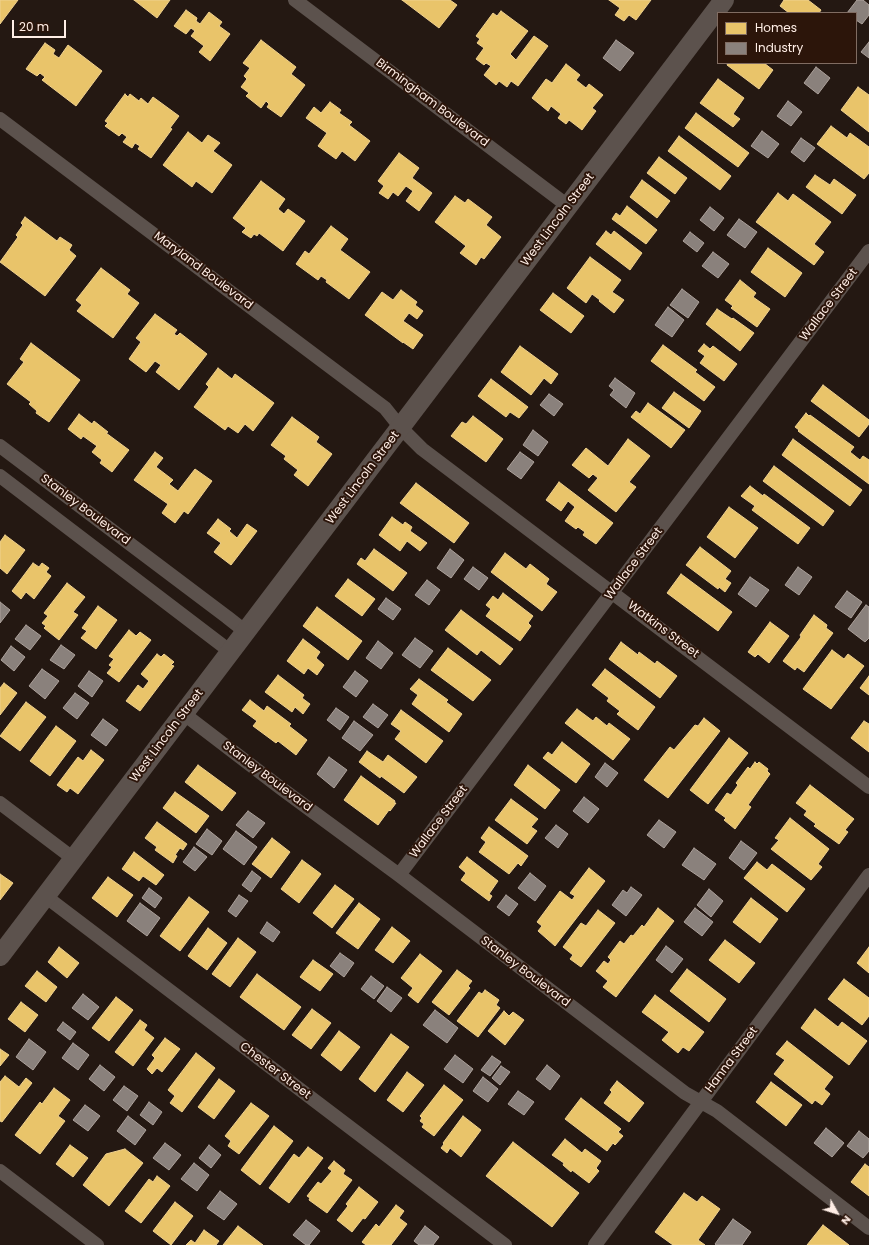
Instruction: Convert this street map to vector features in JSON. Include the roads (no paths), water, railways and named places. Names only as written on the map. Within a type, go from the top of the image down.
[{"type":"street","name":"Birmingham Boulevard","points":[[295,0],[568,206]]},
{"type":"street","name":"West Lincoln Street","points":[[0,956],[724,0]]},
{"type":"street","name":"Maryland Boulevard","points":[[0,119],[385,408],[401,428]]},
{"type":"street","name":"Wallace Street","points":[[399,875],[869,252]]},
{"type":"street","name":"Watkins Street","points":[[401,428],[422,449],[869,787]]},
{"type":"street","name":"Stanley Boulevard","points":[[0,446],[227,616],[246,632]]},
{"type":"street","name":"Stanley Boulevard","points":[[0,476],[231,652]]},
{"type":"street","name":"Stanley Boulevard","points":[[184,714],[276,785],[399,875],[685,1093],[717,1111],[869,1228]]},
{"type":"street","points":[[0,803],[74,859]]},
{"type":"street","name":"Hanna Street","points":[[595,1245],[869,875]]},
{"type":"street","name":"Chester Street","points":[[45,896],[505,1245]]},
{"type":"street","points":[[0,1171],[97,1245]]}]
